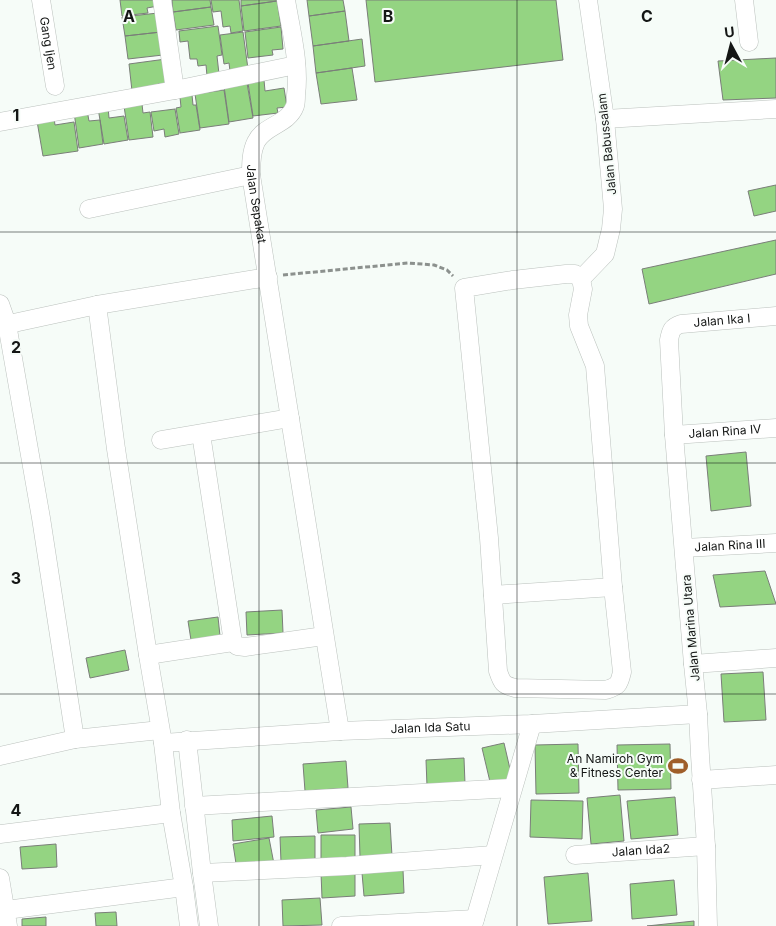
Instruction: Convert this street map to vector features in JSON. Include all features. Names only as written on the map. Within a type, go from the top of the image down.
[{"type":"street","name":"Gang Ijen","points":[[41,0],[55,86]]},
{"type":"street","points":[[162,0],[175,90]]},
{"type":"street","name":"Jalan Sepakat","points":[[286,0],[296,64],[295,106],[290,115],[260,135],[255,142],[251,175],[340,731]]},
{"type":"street","name":"Jalan Babussalam","points":[[581,279],[605,254],[614,209],[605,119],[588,0]]},
{"type":"street","points":[[744,0],[749,42]]},
{"type":"street","points":[[0,122],[175,90],[296,64]]},
{"type":"street","points":[[605,119],[776,109]]},
{"type":"street","points":[[89,209],[251,175]]},
{"type":"street","points":[[566,274],[575,274],[581,279],[583,289],[578,315],[579,326],[595,366],[622,672],[616,687],[606,690],[515,688],[505,685],[501,681],[498,671],[488,529],[464,288],[566,274]]},
{"type":"street","points":[[3,325],[97,304],[268,277]]},
{"type":"street","points":[[0,304],[41,518],[75,739]]},
{"type":"street","points":[[97,304],[116,449],[162,736],[171,813],[189,926]]},
{"type":"street","name":"Jalan Ika I","points":[[671,331],[674,327],[681,324],[776,316]]},
{"type":"street","name":"Jalan Marina Utara","points":[[671,331],[669,340],[674,435],[698,714],[706,846],[708,926]]},
{"type":"street","points":[[161,440],[290,418]]},
{"type":"street","name":"Jalan Rina IV","points":[[674,435],[776,428]]},
{"type":"street","points":[[201,434],[233,642],[238,646],[245,647],[324,636]]},
{"type":"street","name":"Jalan Rina III","points":[[684,548],[776,543]]},
{"type":"street","points":[[493,595],[613,587]]},
{"type":"street","points":[[148,655],[233,642]]},
{"type":"street","points":[[693,664],[776,658]]},
{"type":"street","name":"Jalan Ida Satu","points":[[0,756],[75,739],[162,736],[187,740],[340,731],[532,724],[698,714]]},
{"type":"street","points":[[341,926],[474,923],[532,724]]},
{"type":"street","points":[[187,740],[210,926]]},
{"type":"street","points":[[701,780],[776,775]]},
{"type":"street","points":[[194,806],[512,788]]},
{"type":"street","points":[[0,834],[171,813]]},
{"type":"street","name":"Jalan Ida2","points":[[575,856],[706,846]]},
{"type":"street","points":[[202,873],[347,866],[493,855]]},
{"type":"street","points":[[0,878],[7,918],[184,888]]},
{"type":"path","points":[[268,277],[408,263],[434,265],[447,270],[464,288]]},
{"type":"building","points":[[120,0],[157,0],[158,6],[147,8],[148,13],[122,16]]},
{"type":"building","points":[[172,0],[210,0],[211,7],[173,12]]},
{"type":"building","points":[[211,0],[239,0],[243,31],[231,33],[230,26],[223,27],[221,11],[213,12]]},
{"type":"building","points":[[241,0],[277,0],[277,1],[241,6]]},
{"type":"building","points":[[307,0],[343,0],[345,11],[309,16]]},
{"type":"building","points":[[366,0],[556,0],[563,60],[375,82]]},
{"type":"building","points":[[277,1],[281,26],[244,31],[241,6]]},
{"type":"building","points":[[211,7],[214,25],[176,30],[173,12]]},
{"type":"building","points":[[345,11],[349,41],[313,46],[309,16]]},
{"type":"building","points":[[158,13],[161,32],[125,36],[122,17]]},
{"type":"building","points":[[218,26],[222,55],[217,56],[219,74],[207,76],[206,65],[198,66],[197,59],[190,59],[188,41],[180,42],[179,31]]},
{"type":"building","points":[[281,27],[283,49],[272,50],[273,55],[248,58],[245,32]]},
{"type":"building","points":[[161,32],[163,55],[128,59],[125,36]]},
{"type":"building","points":[[243,32],[248,69],[230,71],[229,63],[224,64],[220,35]]},
{"type":"building","points":[[362,39],[365,66],[316,73],[313,46]]},
{"type":"building","points":[[776,58],[776,98],[723,100],[718,61]]},
{"type":"building","points":[[166,59],[169,83],[158,84],[158,87],[132,91],[129,64]]},
{"type":"building","points":[[352,68],[357,100],[321,104],[316,73]]},
{"type":"building","points":[[264,80],[265,91],[284,88],[287,107],[277,108],[278,113],[253,116],[248,83]]},
{"type":"building","points":[[247,83],[253,118],[229,122],[224,86]]},
{"type":"building","points":[[224,90],[229,124],[200,128],[195,94]]},
{"type":"building","points":[[192,95],[193,105],[196,105],[200,130],[180,133],[176,108],[181,107],[180,97]]},
{"type":"building","points":[[142,104],[143,113],[150,112],[153,137],[129,140],[124,106]]},
{"type":"building","points":[[108,107],[109,118],[124,116],[128,140],[104,144],[98,108]]},
{"type":"building","points":[[175,109],[179,134],[165,137],[164,129],[154,131],[151,112]]},
{"type":"building","points":[[87,110],[89,121],[100,120],[103,144],[79,148],[74,112]]},
{"type":"building","points":[[54,118],[55,125],[74,122],[78,151],[43,156],[37,121]]},
{"type":"building","points":[[776,185],[776,211],[754,216],[748,191]]},
{"type":"building","points":[[776,240],[776,274],[649,304],[642,269]]},
{"type":"building","points":[[746,452],[751,506],[711,511],[706,456]]},
{"type":"building","points":[[765,571],[776,604],[720,607],[713,575]]},
{"type":"building","points":[[282,610],[283,633],[247,635],[246,612]]},
{"type":"building","points":[[218,617],[220,636],[191,640],[188,621]]},
{"type":"building","points":[[125,650],[129,670],[90,678],[86,658]]},
{"type":"building","points":[[763,672],[766,720],[724,722],[721,674]]},
{"type":"building","points":[[504,743],[513,782],[491,786],[482,748]]},
{"type":"building","points":[[578,744],[579,793],[536,794],[535,745]]},
{"type":"building","points":[[670,744],[671,789],[618,790],[617,745]]},
{"type":"building","points":[[464,758],[465,784],[427,786],[426,760]]},
{"type":"building","points":[[346,761],[348,788],[305,791],[303,764]]},
{"type":"building","points":[[620,795],[624,841],[591,844],[587,798]]},
{"type":"building","points":[[675,797],[678,835],[631,839],[627,801]]},
{"type":"building","points":[[531,800],[583,801],[582,839],[530,837]]},
{"type":"building","points":[[351,807],[353,829],[318,833],[316,810]]},
{"type":"building","points":[[272,816],[274,837],[233,841],[232,820]]},
{"type":"building","points":[[390,823],[392,856],[360,857],[359,824]]},
{"type":"building","points":[[321,835],[355,835],[355,863],[321,863]]},
{"type":"building","points":[[315,836],[315,861],[281,862],[280,837]]},
{"type":"building","points":[[269,838],[274,864],[237,870],[233,844]]},
{"type":"building","points":[[56,844],[57,867],[22,869],[20,847]]},
{"type":"building","points":[[403,870],[404,893],[364,896],[362,873]]},
{"type":"building","points":[[355,872],[355,896],[322,898],[321,873]]},
{"type":"building","points":[[588,873],[592,921],[548,924],[544,877]]},
{"type":"building","points":[[674,880],[677,915],[632,919],[630,884]]},
{"type":"building","points":[[320,898],[322,925],[283,926],[282,900]]},
{"type":"building","points":[[116,912],[117,926],[96,926],[95,913]]},
{"type":"building","points":[[46,917],[46,926],[22,926],[22,919]]},
{"type":"building","points":[[694,921],[694,926],[647,926]]},
{"type":"place","name":"An Namiroh Gym & Fitness Center","points":[[678,766]]}]
